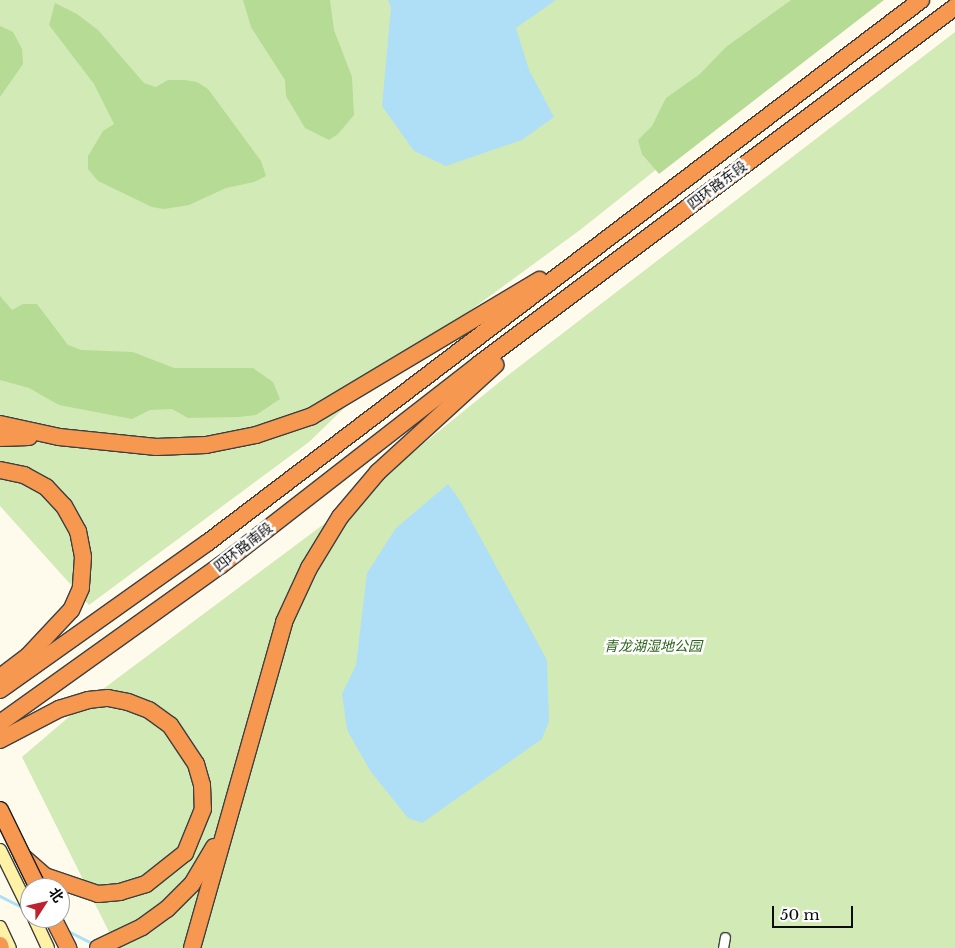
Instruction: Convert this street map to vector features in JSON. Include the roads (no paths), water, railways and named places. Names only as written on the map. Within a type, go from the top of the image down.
[{"type":"highway","name":"四环路东段","points":[[467,346],[921,0]]},
{"type":"highway","name":"四环路东段","points":[[483,368],[618,260],[955,7]]},
{"type":"highway","points":[[0,424],[59,437],[156,447],[206,444],[256,435],[312,416],[605,240]]},
{"type":"highway","name":"四环路南段","points":[[0,690],[28,664],[207,543],[467,346]]},
{"type":"highway","points":[[192,948],[284,622],[309,568],[340,516],[378,472],[483,368]]},
{"type":"highway","name":"四环路南段","points":[[0,723],[221,565],[483,368]]},
{"type":"highway","points":[[0,438],[59,437]]},
{"type":"highway","points":[[0,470],[24,475],[46,487],[64,506],[78,530],[83,557],[81,588],[71,610],[28,664],[0,677]]},
{"type":"highway","points":[[0,740],[59,709],[108,698],[149,710],[170,725],[196,764],[202,785],[203,809],[197,830],[185,853],[169,868],[146,884],[120,892],[98,894],[72,887],[45,876],[7,850]]},
{"type":"highway","points":[[0,810],[33,878]]},
{"type":"highway","points":[[0,822],[7,850],[25,878]]},
{"type":"highway","points":[[98,948],[142,928],[167,909],[192,884],[224,832]]},
{"type":"highway","points":[[51,928],[60,948]]},
{"type":"highway","points":[[58,928],[68,948]]},
{"type":"main road","points":[[7,850],[20,884]]},
{"type":"main road","points":[[0,927],[10,948]]},
{"type":"main road","points":[[39,928],[48,948]]},
{"type":"street","points":[[723,948],[725,937]]},
{"type":"water","points":[[388,0],[556,0],[516,28],[529,70],[554,117],[522,140],[446,166],[414,151],[382,106],[391,7]]},
{"type":"water","points":[[448,484],[461,502],[547,660],[549,721],[542,739],[422,823],[408,818],[371,772],[347,730],[342,694],[356,665],[367,573],[396,528]]},
{"type":"waterway","points":[[0,896],[20,906]]},
{"type":"waterway","points":[[66,930],[93,944]]},
{"type":"park label","name":"青龙湖湿地公园","points":[[653,646]]}]
